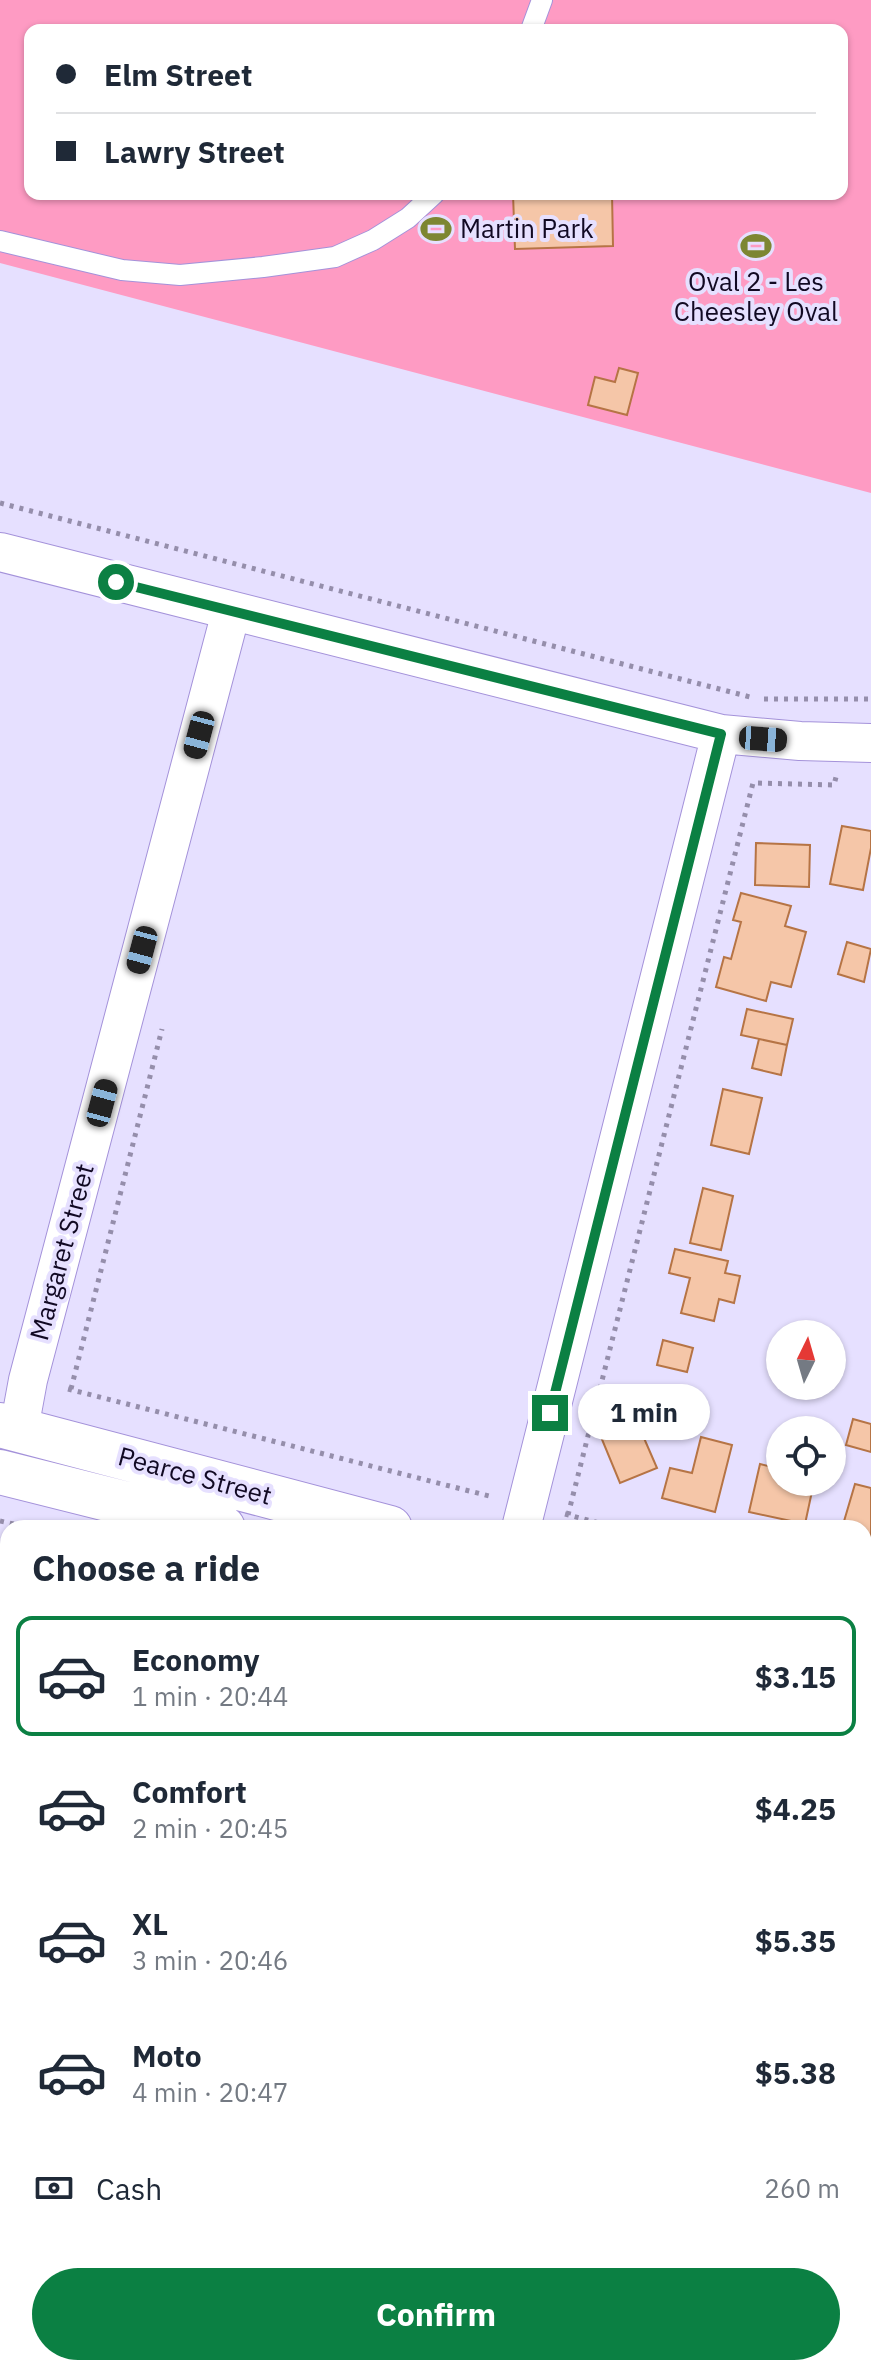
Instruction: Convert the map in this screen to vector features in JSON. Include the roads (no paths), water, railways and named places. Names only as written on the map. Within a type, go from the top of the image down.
[{"type":"main road","points":[[2,1477],[9,1427]]},
{"type":"main road","name":"Pearce Street","points":[[9,1427],[360,1520]]},
{"type":"main road","name":"Pearce Street","points":[[2,1477],[188,1520]]},
{"type":"street","points":[[0,552],[721,734],[858,743]]},
{"type":"street","name":"Margaret Street","points":[[9,1427],[28,1380],[231,612]]},
{"type":"street","points":[[524,1517],[721,734]]},
{"type":"lane","points":[[533,24],[542,0]]},
{"type":"lane","points":[[0,241],[122,270],[180,275],[335,257],[373,240],[408,218],[428,200]]},
{"type":"place","name":"Martin Park","points":[[436,229]]},
{"type":"place","name":"Oval 2 - Les Cheesley Oval","points":[[756,246]]}]
